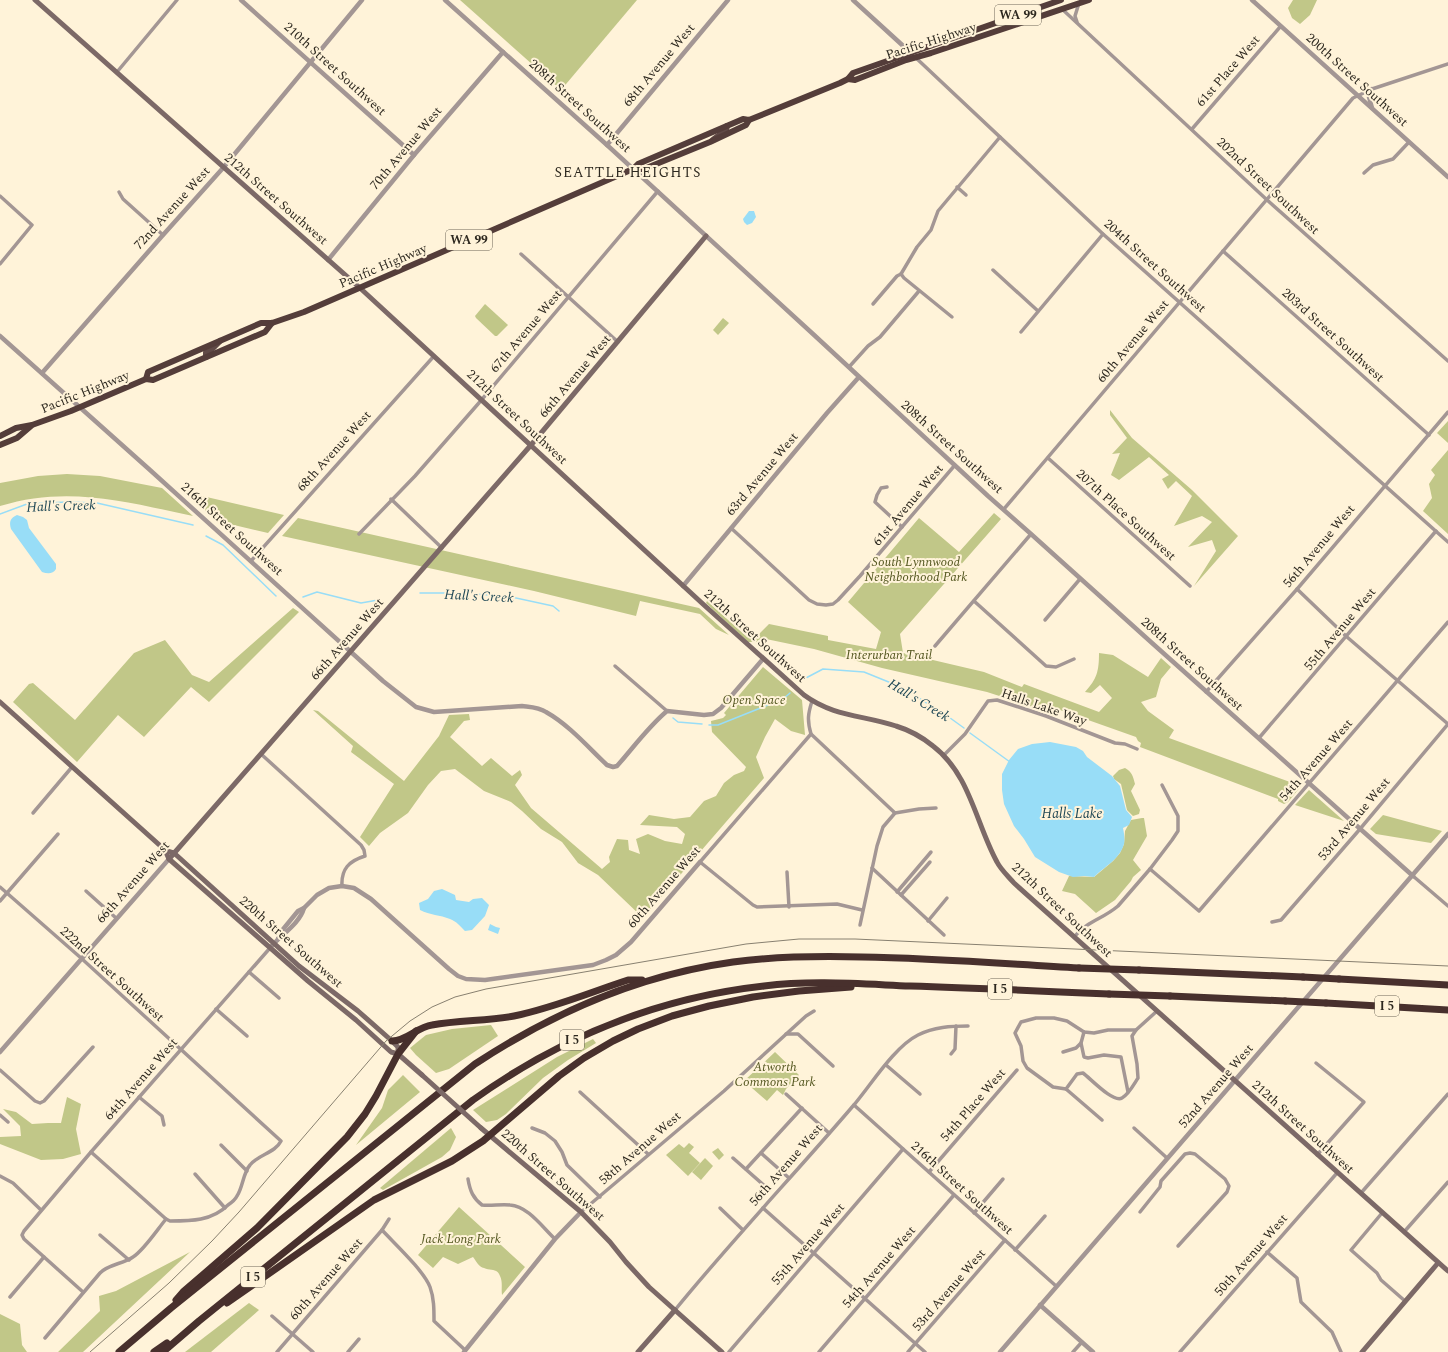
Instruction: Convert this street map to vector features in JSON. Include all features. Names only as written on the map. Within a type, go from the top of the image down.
[{"type":"highway","name":"Pacific Highway","points":[[146,379],[148,372],[261,323],[272,323],[304,312],[633,169],[638,164],[743,119],[748,120],[848,79],[855,80],[912,54],[1039,8],[1054,1],[1061,0]]},
{"type":"highway","name":"Pacific Highway","points":[[912,54],[931,53],[1089,0]]},
{"type":"highway","name":"Pacific Highway","points":[[633,169],[644,169],[731,133],[746,125],[748,120]]},
{"type":"highway","name":"Pacific Highway","points":[[0,436],[16,428],[32,426],[146,379],[153,380],[265,332],[272,323]]},
{"type":"highway","name":"Pacific Highway","points":[[0,445],[17,438],[32,426]]},
{"type":"highway","name":"I 5","points":[[119,1352],[171,1308],[475,1064],[554,1017],[602,996],[647,981],[701,967],[732,962],[794,956],[894,957],[1079,968],[1303,977],[1448,985]]},
{"type":"highway","points":[[392,1041],[402,1039],[431,1025],[514,1016],[628,980],[647,981]]},
{"type":"highway","name":"I 5","points":[[163,1352],[199,1321],[473,1100],[520,1068],[568,1042],[613,1022],[683,1000],[735,990],[790,983],[838,983],[1285,1001],[1448,1010]]},
{"type":"highway","points":[[154,1352],[242,1294],[374,1200],[452,1161],[490,1135],[559,1076],[584,1058],[614,1041],[645,1026],[672,1016],[753,997],[799,991],[891,985]]},
{"type":"highway","points":[[171,1308],[183,1292],[257,1228],[347,1137],[365,1114],[398,1054],[416,1031]]},
{"type":"main road","name":"212th Street Southwest","points":[[35,0],[360,288],[683,586],[763,659],[812,701],[831,710],[849,716],[894,725],[908,730],[922,737],[944,755],[960,775],[987,842],[998,864],[1014,883],[1448,1271]]},
{"type":"main road","points":[[712,141],[726,130],[727,126]]},
{"type":"main road","name":"66th Avenue West","points":[[169,859],[531,445],[706,236]]},
{"type":"main road","points":[[206,357],[205,353],[211,350],[220,341]]},
{"type":"main road","name":"220th Street Southwest","points":[[0,702],[165,850],[174,853],[276,941],[311,976],[358,1011],[392,1041],[398,1047],[398,1054]]},
{"type":"main road","name":"220th Street Southwest","points":[[165,850],[169,859],[270,948],[356,1020],[391,1052],[398,1054],[481,1128],[581,1212],[610,1242],[636,1273],[722,1352]]},
{"type":"main road","points":[[1362,1352],[1438,1263]]},
{"type":"main road","name":"56th Avenue West","points":[[638,1352],[675,1310]]},
{"type":"street","points":[[117,72],[177,0]]},
{"type":"street","name":"210th Street Southwest","points":[[241,0],[414,155]]},
{"type":"street","name":"72nd Avenue West","points":[[42,373],[223,168],[362,0]]},
{"type":"street","name":"208th Street Southwest","points":[[445,0],[658,191],[955,466],[1080,579],[1448,906]]},
{"type":"street","name":"68th Avenue West","points":[[607,145],[728,0]]},
{"type":"street","name":"204th Street Southwest","points":[[853,0],[1103,234],[1448,542]]},
{"type":"street","points":[[1039,8],[1042,0]]},
{"type":"street","name":"200th Street Southwest","points":[[1252,0],[1448,177]]},
{"type":"street","points":[[1077,23],[1075,16],[1076,8],[1079,3]]},
{"type":"street","name":"202nd Street Southwest","points":[[1062,9],[1266,199],[1448,361]]},
{"type":"street","name":"61st Place West","points":[[1192,129],[1280,26]]},
{"type":"street","name":"70th Avenue West","points":[[328,260],[414,155],[503,52]]},
{"type":"street","name":"60th Avenue West","points":[[1004,509],[1353,98],[1372,89],[1448,64]]},
{"type":"street","points":[[1372,89],[1369,101],[1373,110]]},
{"type":"street","points":[[873,304],[897,276],[901,274],[917,247],[931,230],[938,211],[1000,137]]},
{"type":"street","points":[[1364,173],[1373,165],[1393,159],[1409,142]]},
{"type":"street","points":[[957,187],[966,195]]},
{"type":"street","name":"67th Avenue West","points":[[359,534],[391,499],[415,476],[482,400],[568,296],[658,191]]},
{"type":"street","points":[[119,192],[123,199],[163,235]]},
{"type":"street","points":[[0,196],[32,225],[0,264]]},
{"type":"street","points":[[1021,332],[1103,234]]},
{"type":"street","name":"203rd Street Southwest","points":[[1223,251],[1429,435]]},
{"type":"street","points":[[520,254],[618,342]]},
{"type":"street","points":[[993,270],[1038,311]]},
{"type":"street","points":[[901,274],[919,291],[952,317]]},
{"type":"street","points":[[849,367],[868,346],[880,337],[919,291]]},
{"type":"street","name":"216th Street Southwest","points":[[0,336],[251,561],[350,652],[416,707],[434,712],[522,706],[534,707],[545,711],[568,728],[607,765],[613,767],[617,766],[658,719],[667,711]]},
{"type":"street","name":"68th Avenue West","points":[[251,561],[434,356]]},
{"type":"street","name":"63rd Avenue West","points":[[683,586],[822,418],[859,377]]},
{"type":"street","name":"56th Avenue West","points":[[1206,692],[1297,590],[1448,412]]},
{"type":"street","name":"207th Place Southwest","points":[[1048,458],[1190,586]]},
{"type":"street","name":"61st Avenue West","points":[[730,528],[809,600],[818,604],[833,604],[955,466]]},
{"type":"street","points":[[887,487],[881,488],[875,502],[902,527]]},
{"type":"street","points":[[391,499],[442,548]]},
{"type":"street","name":"55th Avenue West","points":[[1259,738],[1436,532]]},
{"type":"street","points":[[935,646],[1031,534]]},
{"type":"street","points":[[1045,620],[1080,579]]},
{"type":"street","points":[[1297,590],[1347,637],[1448,724]]},
{"type":"street","points":[[974,601],[1046,666],[1056,667],[1074,659]]},
{"type":"street","name":"54th Avenue West","points":[[1150,869],[1199,911],[1448,622]]},
{"type":"street","points":[[615,666],[667,711],[704,715],[713,714],[721,708],[763,659]]},
{"type":"street","name":"Halls Lake Way","points":[[944,755],[965,734],[988,701],[997,700],[1046,716],[1115,743],[1125,744],[1137,749]]},
{"type":"street","points":[[812,701],[808,713],[808,724],[811,734],[895,813]]},
{"type":"street","name":"53rd Avenue West","points":[[1272,922],[1281,920],[1448,724]]},
{"type":"street","name":"60th Avenue West","points":[[342,886],[354,888],[371,899],[449,969],[458,976],[466,979],[485,980],[593,965],[616,955],[631,942],[811,734]]},
{"type":"street","points":[[260,754],[361,845],[365,856],[357,858],[345,868],[342,876],[342,886]]},
{"type":"street","points":[[33,813],[72,767]]},
{"type":"street","points":[[1074,937],[1085,926],[1113,910],[1150,869],[1178,831],[1178,816],[1162,785]]},
{"type":"street","points":[[860,925],[862,910],[883,827],[895,813],[936,808]]},
{"type":"street","points":[[0,901],[58,834]]},
{"type":"street","name":"52nd Avenue West","points":[[1000,1352],[1448,834]]},
{"type":"street","points":[[897,892],[931,852]]},
{"type":"street","name":"66th Avenue West","points":[[0,1052],[169,859]]},
{"type":"street","points":[[700,862],[752,905],[760,908],[837,904],[862,910]]},
{"type":"street","points":[[901,895],[930,862]]},
{"type":"street","points":[[872,868],[944,935]]},
{"type":"street","points":[[787,872],[789,907]]},
{"type":"street","name":"64th Avenue West","points":[[44,1257],[24,1239],[22,1235],[24,1231],[91,1152],[276,941],[280,933],[298,911],[304,908],[317,894],[329,888],[342,886]]},
{"type":"street","name":"222nd Street Southwest","points":[[0,887],[182,1049],[281,1141],[278,1147],[259,1157],[249,1165],[247,1171]]},
{"type":"street","points":[[86,892],[116,918]]},
{"type":"street","points":[[928,921],[947,898]]},
{"type":"street","points":[[249,972],[279,998]]},
{"type":"street","points":[[216,1009],[246,1036]]},
{"type":"street","name":"58th Avenue West","points":[[464,1351],[555,1239],[581,1212],[724,1091],[806,1016],[814,1011]]},
{"type":"street","points":[[1066,1089],[1077,1074],[1083,1073],[1112,1097],[1119,1099],[1124,1097],[1138,1078],[1132,1036],[1136,1030],[1157,1011]]},
{"type":"street","points":[[1102,1120],[1066,1089],[1053,1087],[1027,1068],[1023,1061],[1021,1046],[1015,1033],[1021,1022],[1036,1018],[1054,1018],[1067,1021],[1084,1032],[1094,1033],[1108,1030],[1136,1030]]},
{"type":"street","points":[[951,1054],[955,1049],[956,1026]]},
{"type":"street","name":"56th Avenue West","points":[[675,1310],[743,1230],[854,1105],[903,1046],[918,1035],[939,1028],[968,1026]]},
{"type":"street","points":[[1064,1052],[1076,1048],[1080,1043],[1084,1032]]},
{"type":"street","points":[[786,1034],[798,1034],[833,1066]]},
{"type":"street","points":[[1080,1043],[1084,1057],[1088,1058],[1104,1055],[1122,1057],[1128,1092]]},
{"type":"street","points":[[0,1070],[40,1103],[44,1101],[93,1047]]},
{"type":"street","points":[[1316,1063],[1364,1102],[1317,1155]]},
{"type":"street","points":[[886,1065],[920,1094]]},
{"type":"street","name":"54th Place West","points":[[929,1172],[1017,1070]]},
{"type":"street","points":[[580,1092],[648,1154]]},
{"type":"street","points":[[786,1094],[829,1133]]},
{"type":"street","points":[[1361,1193],[1448,1094]]},
{"type":"street","points":[[139,1097],[162,1116],[164,1125]]},
{"type":"street","name":"216th Street Southwest","points":[[854,1105],[1056,1286]]},
{"type":"street","points":[[746,1169],[802,1108]]},
{"type":"street","points":[[0,1115],[8,1122]]},
{"type":"street","points":[[532,1128],[545,1133],[555,1141],[562,1152],[567,1165],[600,1197]]},
{"type":"street","points":[[1134,1128],[1167,1158]]},
{"type":"street","points":[[91,1152],[166,1220],[197,1220],[214,1216],[237,1197],[247,1171],[221,1145]]},
{"type":"street","name":"55th Avenue West","points":[[729,1352],[903,1149]]},
{"type":"street","points":[[1140,1212],[1160,1187],[1161,1181],[1185,1154],[1190,1152],[1196,1154],[1225,1179],[1228,1186],[1226,1192],[1178,1246]]},
{"type":"street","points":[[761,1153],[789,1178]]},
{"type":"street","points":[[733,1158],[766,1188]]},
{"type":"street","name":"50th Avenue West","points":[[1180,1352],[1337,1173]]},
{"type":"street","points":[[195,1174],[225,1208]]},
{"type":"street","points":[[0,1176],[13,1183],[42,1210]]},
{"type":"street","points":[[468,1179],[469,1188],[475,1199],[482,1205],[511,1205],[522,1208],[555,1239]]},
{"type":"street","points":[[974,1213],[1003,1179]]},
{"type":"street","points":[[1404,1232],[1448,1182]]},
{"type":"street","name":"54th Avenue West","points":[[819,1352],[954,1195]]},
{"type":"street","points":[[720,1208],[743,1230]]},
{"type":"street","points":[[763,1208],[925,1352]]},
{"type":"street","points":[[1382,1213],[1351,1250],[1406,1302]]},
{"type":"street","points":[[1015,1250],[1045,1216]]},
{"type":"street","name":"60th Avenue West","points":[[277,1352],[382,1230],[389,1219]]},
{"type":"street","points":[[45,1338],[105,1269],[129,1260],[139,1252],[166,1220]]},
{"type":"street","points":[[382,1230],[421,1272],[430,1286],[434,1303],[434,1321],[464,1351]]},
{"type":"street","points":[[100,1235],[129,1260]]},
{"type":"street","name":"53rd Avenue West","points":[[908,1352],[1005,1240]]},
{"type":"street","points":[[1267,1252],[1297,1278],[1301,1302],[1332,1332],[1341,1352]]},
{"type":"street","points":[[10,1297],[44,1257],[84,1292]]},
{"type":"street","points":[[1040,1305],[1093,1352]]},
{"type":"street","points":[[272,1316],[313,1352]]},
{"type":"street","points":[[348,1352],[359,1339]]},
{"type":"street","points":[[1073,1352],[1082,1342]]},
{"type":"green space","points":[[460,0],[637,0],[561,90]]},
{"type":"green space","points":[[1293,0],[1317,0],[1310,15],[1300,24],[1292,18],[1288,8]]},
{"type":"green space","points":[[485,304],[508,325],[497,336],[495,336],[475,316]]},
{"type":"green space","points":[[723,318],[729,323],[718,335],[713,330]]},
{"type":"green space","points":[[1110,410],[1132,438],[1192,490],[1238,536],[1194,586],[1216,551],[1212,540],[1188,547],[1212,522],[1202,516],[1174,526],[1192,496],[1176,481],[1168,489],[1162,479],[1169,475],[1149,457],[1119,480],[1111,475],[1120,453],[1112,454],[1127,438],[1110,415]]},
{"type":"green space","points":[[1448,421],[1448,443],[1437,433]]},
{"type":"green space","points":[[1448,450],[1448,534],[1423,511],[1432,498],[1429,484],[1435,475],[1431,470]]},
{"type":"green space","points":[[67,474],[100,476],[162,488],[193,516],[121,501],[74,496],[25,500],[0,506],[0,483],[38,476]]},
{"type":"green space","points":[[185,492],[284,515],[268,533],[217,521]]},
{"type":"green space","points":[[994,513],[1001,519],[900,634],[903,653],[984,672],[1022,687],[1024,684],[1099,712],[1112,698],[1100,685],[1091,693],[1085,692],[1095,679],[1099,653],[1113,655],[1148,677],[1161,658],[1171,667],[1161,679],[1156,697],[1141,702],[1148,711],[1174,730],[1169,738],[1301,786],[1288,802],[1284,804],[1278,801],[1278,799],[1140,747],[1141,743],[1136,737],[1043,704],[1036,708],[987,692],[882,668],[814,649],[766,639],[757,642],[748,642],[706,603],[707,601],[747,637],[755,638],[769,624],[828,636],[828,640],[876,649],[881,632],[848,602],[919,518],[959,552]]},
{"type":"green space","points":[[298,518],[699,608],[729,635],[716,629],[700,614],[640,601],[636,616],[534,591],[282,536]]},
{"type":"green space","points":[[293,608],[299,612],[209,702],[191,687],[144,737],[118,715],[77,762],[13,702],[29,684],[33,683],[75,720],[134,653],[165,640],[192,675],[209,682]]},
{"type":"green space","name":"Open Space","points":[[763,667],[802,700],[805,735],[791,731],[775,719],[756,757],[764,778],[643,918],[598,875],[578,863],[562,842],[541,829],[511,802],[484,791],[455,769],[441,771],[428,785],[408,813],[380,833],[369,846],[360,837],[394,784],[351,752],[353,746],[313,710],[318,711],[404,781],[439,736],[449,715],[469,714],[470,720],[464,721],[450,737],[482,766],[491,758],[512,776],[520,770],[522,775],[515,785],[531,808],[602,869],[610,862],[609,857],[617,839],[628,840],[629,850],[640,854],[636,839],[648,834],[665,841],[682,844],[685,834],[677,827],[640,825],[649,815],[674,819],[690,817],[704,801],[716,796],[724,783],[734,775],[744,771],[746,767],[712,732],[711,721],[723,718],[726,715],[724,713]]},
{"type":"green space","points":[[1125,768],[1133,776],[1135,784],[1131,791],[1140,810],[1139,814],[1133,816],[1127,810],[1121,784],[1114,779],[1113,776],[1119,770]]},
{"type":"green space","points":[[1309,790],[1344,821],[1295,805]]},
{"type":"green space","points":[[1383,815],[1442,831],[1431,843],[1376,834],[1370,829]]},
{"type":"green space","points":[[1144,818],[1147,836],[1133,860],[1141,870],[1133,877],[1115,900],[1096,913],[1075,894],[1062,891],[1069,876],[1094,877],[1113,861],[1120,853],[1124,844],[1125,831],[1131,820]]},
{"type":"green space","points":[[491,1025],[498,1036],[449,1069],[436,1073],[410,1048],[426,1035],[452,1029]]},
{"type":"green space","points":[[593,1039],[596,1043],[568,1060],[543,1078],[506,1114],[497,1120],[486,1122],[473,1110],[557,1057]]},
{"type":"green space","name":"Atworth Commons Park","points":[[775,1052],[799,1075],[786,1089],[783,1095],[777,1090],[767,1101],[744,1081]]},
{"type":"green space","points":[[403,1075],[420,1092],[356,1145],[382,1108],[388,1090]]},
{"type":"green space","points":[[67,1097],[81,1104],[76,1129],[81,1154],[63,1159],[41,1160],[0,1144],[0,1137],[21,1136],[20,1126],[3,1109],[16,1112],[32,1124],[61,1123]]},
{"type":"green space","points":[[451,1128],[456,1137],[450,1150],[442,1157],[383,1190],[380,1188]]},
{"type":"green space","points":[[689,1143],[694,1147],[689,1153],[700,1163],[688,1176],[666,1155],[679,1144],[684,1148]]},
{"type":"green space","points":[[718,1148],[724,1155],[719,1160],[712,1152]]},
{"type":"green space","points":[[705,1158],[713,1166],[701,1180],[692,1172]]},
{"type":"green space","name":"Jack Long Park","points":[[459,1207],[525,1267],[502,1295],[501,1278],[499,1273],[481,1266],[473,1257],[458,1264],[443,1257],[433,1268],[418,1255]]},
{"type":"green space","points":[[190,1252],[83,1352],[58,1352],[100,1311],[99,1296],[116,1291]]},
{"type":"green space","points":[[249,1303],[259,1310],[211,1352],[185,1352]]},
{"type":"green space","points":[[0,1314],[20,1324],[22,1345],[27,1352],[0,1352]]},
{"type":"water","points":[[749,211],[754,211],[756,217],[752,223],[747,225],[743,219]]},
{"type":"water","points":[[17,515],[27,520],[29,528],[56,564],[56,569],[52,573],[42,572],[11,529],[11,520]]},
{"type":"water","name":"Halls Lake","points":[[1050,742],[1076,747],[1083,751],[1087,757],[1112,776],[1120,786],[1126,810],[1132,817],[1129,825],[1123,828],[1124,844],[1119,854],[1094,877],[1073,877],[1059,872],[1035,857],[1014,826],[1004,804],[1002,774],[1009,760],[1018,749],[1032,744]]},
{"type":"water","points":[[442,889],[455,895],[456,900],[469,902],[473,899],[482,898],[489,905],[485,916],[472,930],[465,931],[452,920],[420,910],[419,903],[428,899],[434,891]]},
{"type":"water","points":[[490,924],[500,928],[498,934],[488,930]]},
{"type":"waterway","name":"Hall's Creek","points":[[0,514],[27,504],[67,502],[97,503],[193,525]]},
{"type":"waterway","name":"Hall's Creek","points":[[206,536],[223,545],[276,596]]},
{"type":"waterway","name":"Hall's Creek","points":[[303,597],[317,592],[361,603],[378,600]]},
{"type":"waterway","name":"Hall's Creek","points":[[420,593],[456,593],[507,596],[553,606],[559,611]]},
{"type":"waterway","name":"Hall's Creek","points":[[804,679],[823,669],[864,672],[901,687],[964,728]]},
{"type":"waterway","name":"Hall's Creek","points":[[709,725],[718,725],[783,699],[790,693]]},
{"type":"waterway","name":"Hall's Creek","points":[[673,718],[678,722],[702,724]]},
{"type":"waterway","name":"Hall's Creek","points":[[970,733],[1010,762]]},
{"type":"tram line","points":[[90,1352],[169,1283],[212,1241],[239,1212],[386,1041],[410,1021],[432,1007],[455,997],[486,989],[746,944],[799,939],[855,939],[1448,966]]},
{"type":"district","name":"SEATTLE HEIGHTS","points":[[628,172]]},
{"type":"park label","name":"South Lynnwood Neighborhood Park","points":[[916,570]]},
{"type":"park label","name":"Interurban Trail","points":[[889,655]]}]
